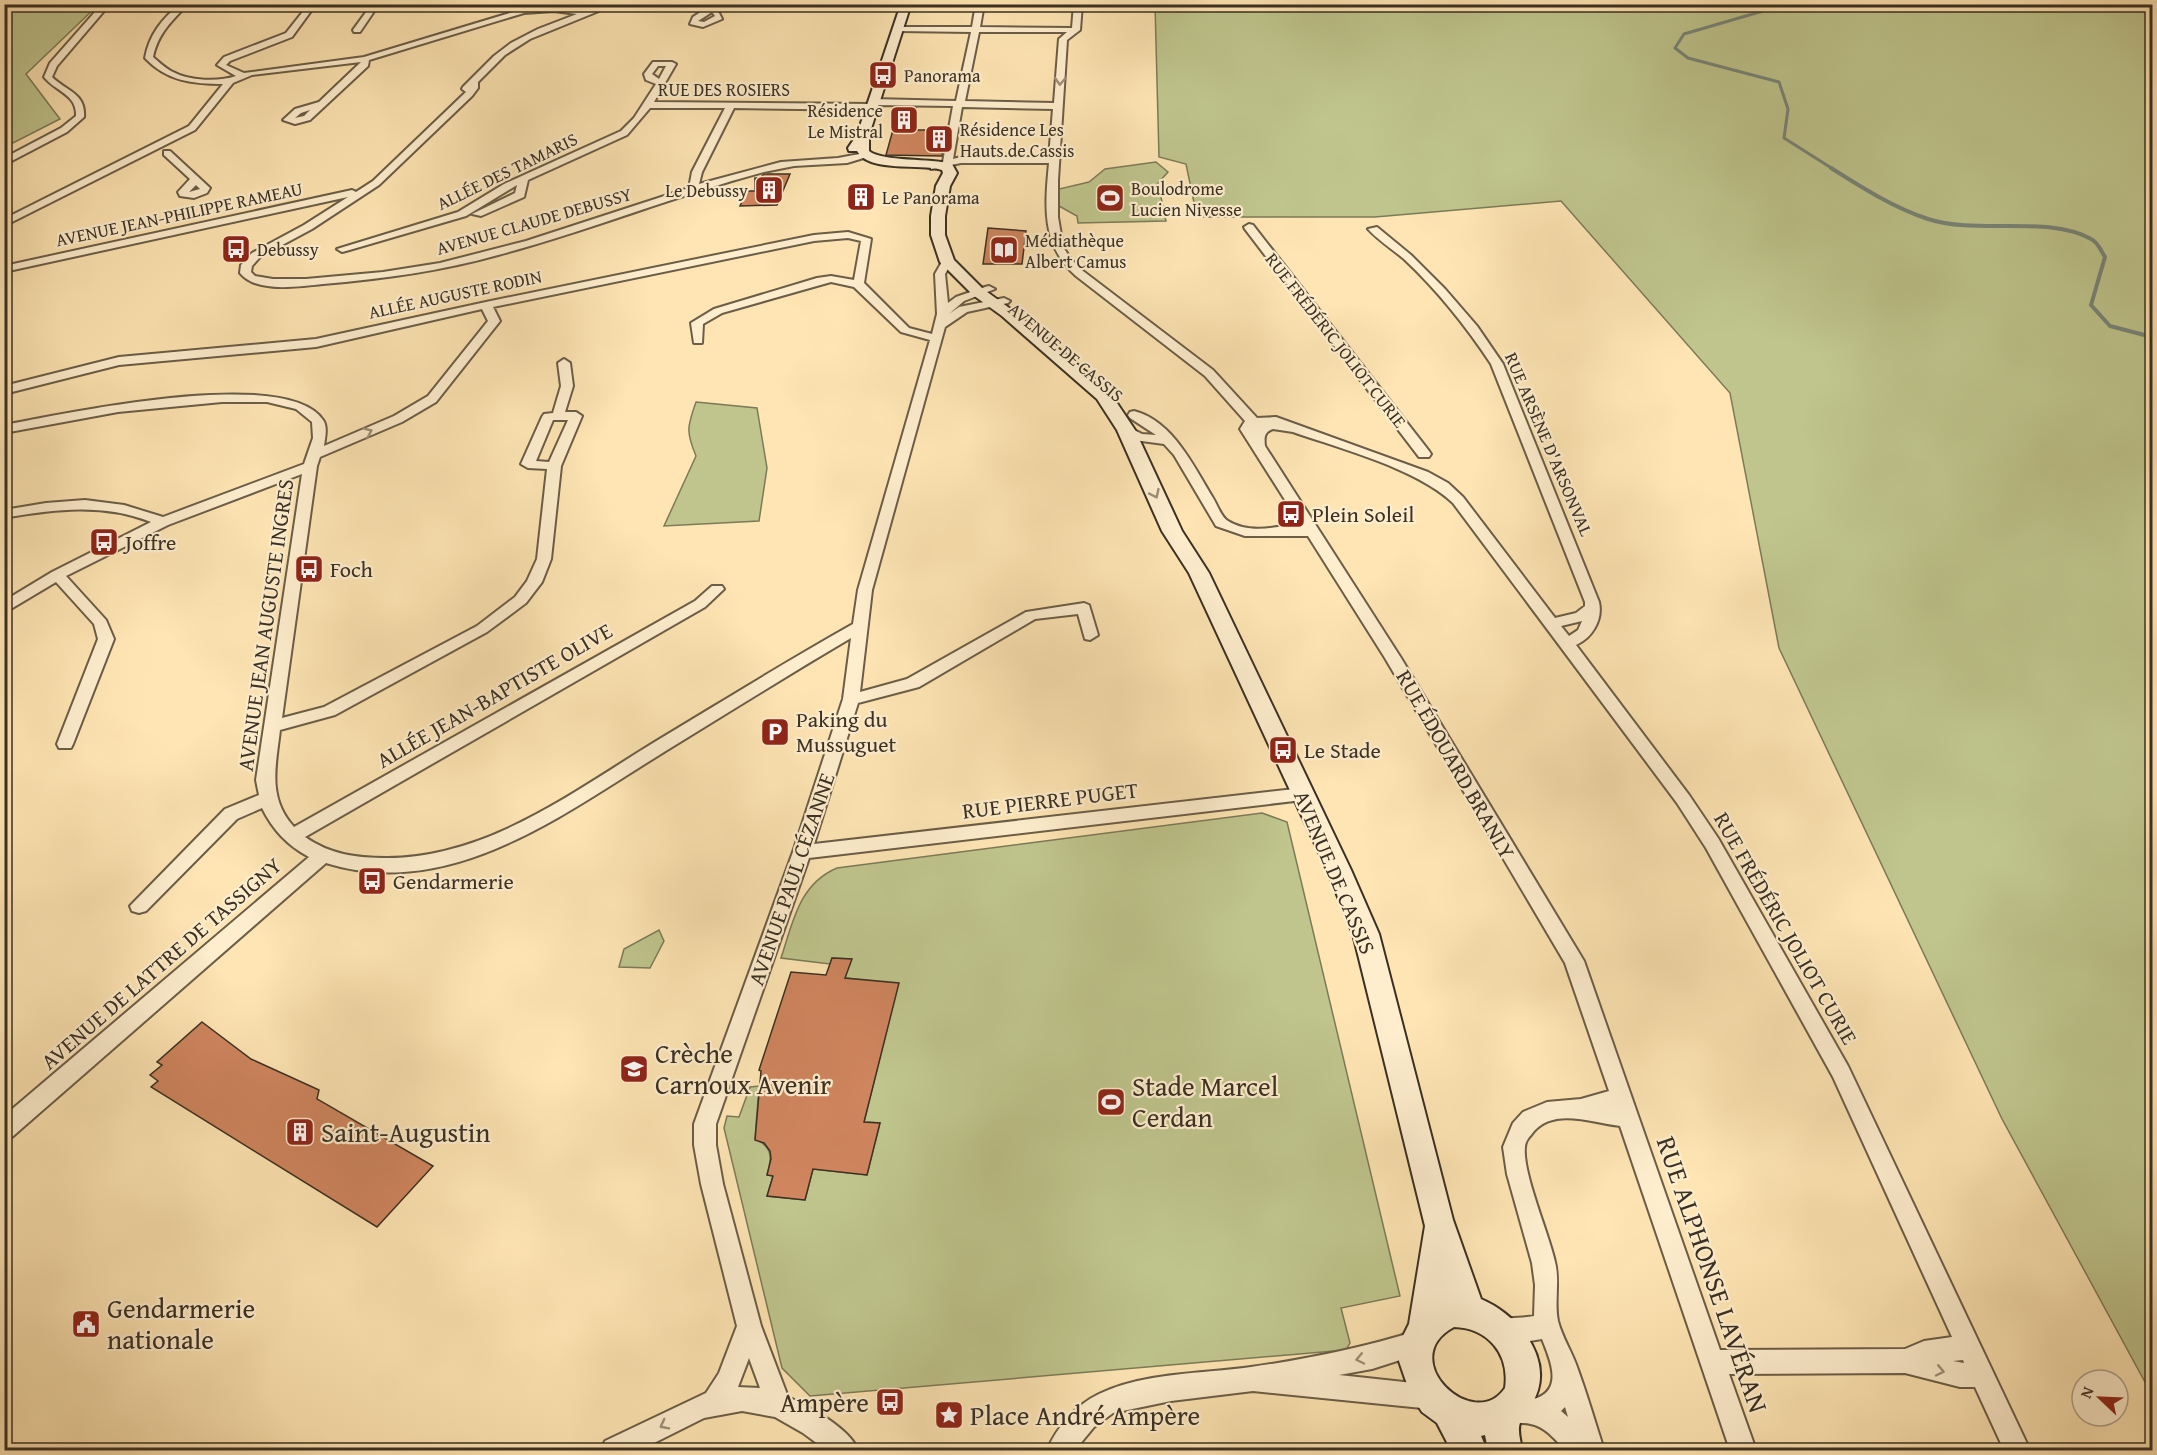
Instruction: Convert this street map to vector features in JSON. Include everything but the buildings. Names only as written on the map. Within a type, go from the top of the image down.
[{"type":"main road","points":[[906,4],[862,135],[853,153],[876,164],[941,164],[943,186],[938,235],[946,257]]},
{"type":"main road","name":"AVENUE DE CASSIS","points":[[946,257],[1103,395],[1145,438],[1187,528],[1199,573]]},
{"type":"main road","name":"AVENUE DE CASSIS","points":[[991,296],[1120,397],[1172,531],[1199,573],[1303,794],[1365,934],[1438,1220],[1469,1312]]},
{"type":"main road","name":"AVENUE DE CASSIS","points":[[1438,1220],[1435,1261],[1415,1361],[1420,1379],[1440,1403],[1470,1450]]},
{"type":"main road","points":[[1421,1334],[1437,1315],[1452,1311],[1469,1312],[1486,1318],[1502,1330],[1519,1355],[1523,1370],[1519,1394],[1515,1402],[1520,1412]]},
{"type":"main road","points":[[1440,1403],[1462,1417],[1476,1419],[1489,1419],[1520,1412]]},
{"type":"main road","points":[[1505,1450],[1502,1434],[1520,1412]]},
{"type":"street","points":[[4,162],[64,130],[80,117],[81,107],[75,95],[52,82],[48,77],[53,65],[107,4]]},
{"type":"street","points":[[185,4],[161,27],[151,44],[149,58],[169,74],[195,81],[230,81],[243,75]]},
{"type":"street","points":[[313,4],[289,35],[227,59],[221,65],[236,74],[243,75],[365,59],[523,11],[589,9]]},
{"type":"street","points":[[357,30],[376,4]]},
{"type":"street","points":[[980,4],[977,30],[962,100],[953,106],[941,164],[1054,160]]},
{"type":"street","points":[[897,29],[1063,34],[1076,30],[1078,4]]},
{"type":"street","name":"AVENUE CLAUDE DEBUSSY","points":[[610,5],[589,9],[518,43],[482,72],[474,82],[474,88],[469,94],[385,177],[318,220],[256,255],[247,262],[247,274],[259,281],[292,283],[398,273],[449,264],[778,165],[841,162],[861,157]]},
{"type":"street","name":"AVENUE CLAUDE DEBUSSY","points":[[482,72],[488,58],[502,45],[526,31],[574,11]]},
{"type":"street","points":[[1063,34],[1052,177],[1054,223],[1058,248],[1072,267],[1211,374],[1257,425]]},
{"type":"street","points":[[321,104],[365,64],[365,59]]},
{"type":"street","points":[[4,223],[192,129],[230,81]]},
{"type":"street","name":"ALLÉE DES TAMARIS","points":[[342,249],[477,213],[520,195],[524,178],[624,133],[647,105],[660,83]]},
{"type":"street","name":"RUE DES ROSIERS","points":[[647,105],[1059,106]]},
{"type":"street","points":[[693,190],[697,172],[731,106]]},
{"type":"street","points":[[167,153],[171,140]]},
{"type":"street","points":[[141,155],[167,153],[195,179]]},
{"type":"street","name":"AVENUE JEAN-PHILIPPE RAMEAU","points":[[4,269],[360,192]]},
{"type":"street","name":"RUE FRÉDÉRIC JOLIOT CURIE","points":[[1249,227],[1434,464],[1436,471],[1434,480]]},
{"type":"street","name":"RUE ARSÈNE D'ARSONVAL","points":[[1373,229],[1394,243],[1447,299],[1484,342],[1497,364],[1593,608]]},
{"type":"street","name":"ALLÉE AUGUSTE RODIN","points":[[4,390],[119,361],[316,343],[748,250],[833,235],[848,235],[866,239],[862,272],[858,284]]},
{"type":"street","name":"AVENUE PAUL CÉZANNE","points":[[778,1403],[749,1326],[712,1184],[705,1145],[705,1125],[802,852],[851,699],[865,590],[939,326],[940,274],[946,257]]},
{"type":"street","points":[[698,341],[697,322],[718,311],[821,280],[843,280],[858,284],[905,330],[939,326],[963,309],[991,296]]},
{"type":"street","points":[[939,326],[960,299],[991,296]]},
{"type":"street","points":[[4,608],[57,575],[163,522],[312,460],[398,419],[432,399],[494,321],[486,305]]},
{"type":"street","points":[[558,417],[567,386],[564,363]]},
{"type":"street","name":"AVENUE JEAN AUGUSTE INGRES","points":[[4,429],[51,419],[170,402],[255,398],[283,401],[310,412],[318,420],[320,432],[312,460],[265,780],[266,799],[272,814],[291,837],[321,857],[353,863],[403,866],[440,861],[513,835],[777,674],[861,626]]},
{"type":"street","points":[[273,726],[329,711],[482,628],[519,604],[534,584],[544,559],[554,466],[576,416],[548,417],[528,464],[554,466]]},
{"type":"street","name":"RUE FRÉDÉRIC JOLIOT CURIE","points":[[1257,425],[1272,420],[1411,471],[1434,480],[1458,500],[1683,799],[1712,843],[1840,1072],[2017,1450]]},
{"type":"street","points":[[1130,422],[1157,429],[1179,453],[1221,522],[1245,532],[1277,532],[1310,528]]},
{"type":"street","name":"RUE ÉDOUARD BRANLY","points":[[1257,425],[1246,429],[1393,658],[1515,866],[1574,961],[1626,1107]]},
{"type":"street","points":[[1145,438],[1168,441]]},
{"type":"street","points":[[1411,471],[1422,460],[1424,454]]},
{"type":"street","points":[[4,514],[36,508],[92,504],[115,505],[142,512],[163,522]]},
{"type":"street","points":[[57,575],[100,624],[106,639],[64,744]]},
{"type":"street","name":"ALLÉE JEAN-BAPTISTE OLIVE","points":[[291,837],[700,604],[717,588]]},
{"type":"street","points":[[851,699],[913,683],[1031,615],[1084,608],[1090,636]]},
{"type":"street","points":[[1552,624],[1581,616],[1593,608]]},
{"type":"street","points":[[1567,643],[1582,637],[1587,629],[1593,608]]},
{"type":"street","points":[[139,906],[265,780]]},
{"type":"street","name":"RUE PIERRE PUGET","points":[[802,852],[1303,794]]},
{"type":"street","points":[[231,814],[266,799]]},
{"type":"street","name":"AVENUE DE LATTRE DE TASSIGNY","points":[[4,1130],[321,857]]},
{"type":"street","points":[[1592,1450],[1565,1367],[1548,1326],[1545,1312],[1547,1285],[1544,1263],[1518,1174],[1514,1147],[1521,1130],[1531,1119],[1546,1112],[1581,1108],[1626,1107]]},
{"type":"street","name":"RUE ALPHONSE LAVÉRAN","points":[[1626,1107],[1743,1450]]},
{"type":"street","points":[[715,1401],[728,1381],[749,1326]]},
{"type":"street","points":[[1502,1330],[1518,1331],[1548,1326]]},
{"type":"street","points":[[1060,1450],[1071,1433],[1097,1408],[1125,1396],[1253,1379],[1372,1357],[1421,1334]]},
{"type":"street","points":[[1905,1361],[1924,1353],[1967,1347]]},
{"type":"street","points":[[1714,1362],[1905,1361],[1960,1375],[1980,1374]]},
{"type":"street","points":[[1520,1412],[1550,1405],[1561,1392],[1565,1367]]},
{"type":"street","points":[[1253,1379],[1440,1403]]},
{"type":"street","points":[[614,1450],[715,1401],[743,1397],[778,1403],[809,1422],[845,1450]]},
{"type":"street","points":[[1520,1412],[1550,1418],[1582,1450]]},
{"type":"green space","points":[[5,4],[98,5],[26,74],[60,119],[5,147]]},
{"type":"green space","points":[[1155,5],[2152,5],[2152,1395],[2002,1119],[1779,648],[1730,393],[1561,201],[1375,217],[1197,217],[1186,164],[1159,157]]},
{"type":"green space","name":"Boulodrome Lucien Nivesse","points":[[1156,162],[1168,172],[1158,183],[1166,221],[1078,223],[1077,216],[1059,206],[1059,189],[1089,182],[1105,169]]},
{"type":"green space","points":[[696,402],[757,408],[767,468],[759,521],[664,526],[696,456],[689,429]]},
{"type":"green space","name":"Stade Marcel Cerdan","points":[[1262,813],[1287,822],[1400,1296],[1341,1308],[1350,1343],[1346,1350],[810,1396],[782,1368],[724,1128],[727,1116],[739,1117],[750,1087],[759,1086],[755,1139],[768,1149],[770,1154],[767,1175],[773,1176],[767,1196],[805,1200],[813,1169],[867,1175],[880,1123],[864,1122],[898,984],[845,978],[851,959],[832,958],[830,964],[781,958],[794,918],[806,894],[824,875],[837,868]]},
{"type":"green space","points":[[659,930],[664,941],[650,968],[619,967],[624,949]]},
{"type":"waterway","points":[[1755,4],[1763,11],[1684,34],[1675,48],[1688,58],[1779,82],[1788,109],[1784,138],[1833,169]]},
{"type":"waterway","points":[[1831,168],[1890,203],[1928,219],[1968,226],[2055,228],[2074,232],[2093,240],[2105,257],[2091,305],[2110,326],[2152,337]]},
{"type":"place","name":"Panorama","points":[[883,75]]},
{"type":"place","name":"Résidence Le Mistral","points":[[904,120]]},
{"type":"place","name":"Résidence Les Hauts de Cassis","points":[[939,139]]},
{"type":"place","name":"Le Debussy","points":[[769,190]]},
{"type":"place","name":"Le Panorama","points":[[861,197]]},
{"type":"place","name":"Boulodrome Lucien Nivesse","points":[[1110,198]]},
{"type":"place","name":"Debussy","points":[[236,249]]},
{"type":"place","name":"Médiathèque Albert Camus","points":[[1004,250]]},
{"type":"place","name":"Plein Soleil","points":[[1291,514]]},
{"type":"place","name":"Joffre","points":[[104,542]]},
{"type":"place","name":"Foch","points":[[309,569]]},
{"type":"place","name":"Paking du Mussuguet","points":[[775,732]]},
{"type":"place","name":"Le Stade","points":[[1283,750]]},
{"type":"place","name":"Gendarmerie","points":[[372,881]]},
{"type":"place","name":"Crèche Carnoux Avenir","points":[[634,1069]]},
{"type":"place","name":"Stade Marcel Cerdan","points":[[1111,1102]]},
{"type":"place","name":"Saint-Augustin","points":[[300,1132]]},
{"type":"place","name":"Gendarmerie nationale","points":[[86,1324]]},
{"type":"place","name":"Ampère","points":[[890,1402]]},
{"type":"place","name":"Place André Ampère","points":[[949,1415]]}]
